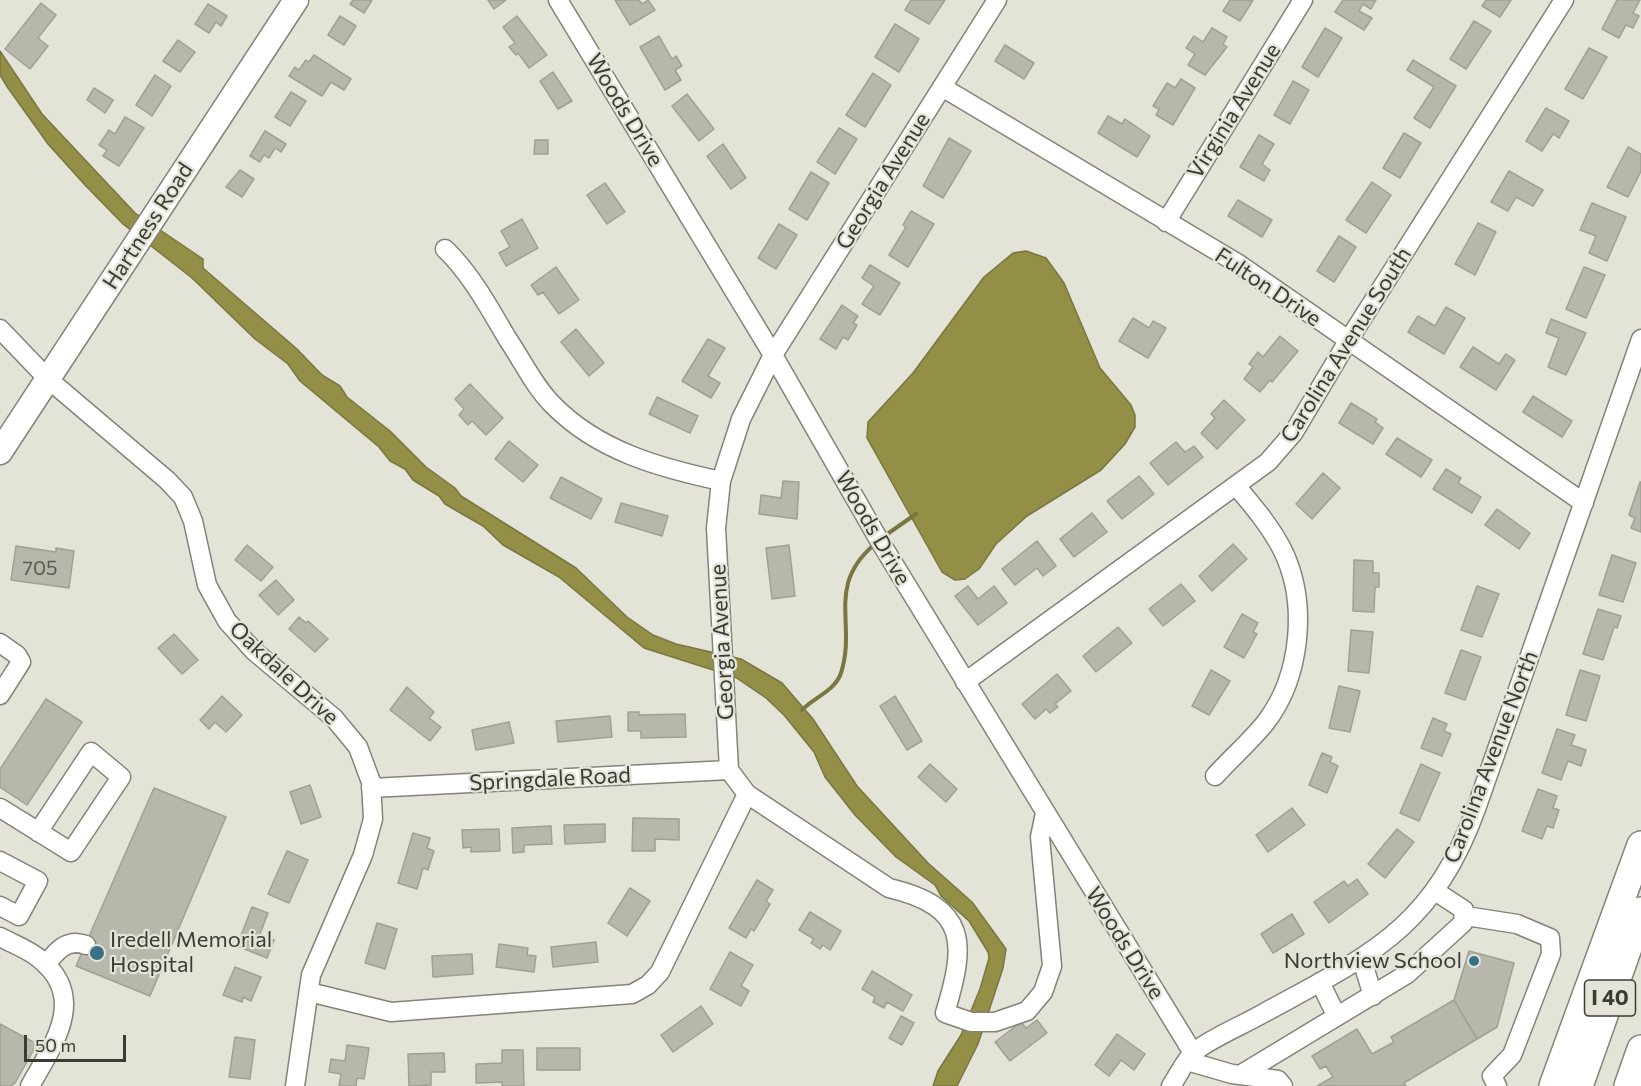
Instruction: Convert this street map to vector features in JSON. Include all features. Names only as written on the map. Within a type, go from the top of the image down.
[{"type":"highway","points":[[1553,1086],[1641,845]]},
{"type":"highway","name":"I 40","points":[[1578,1086],[1641,911]]},
{"type":"highway","name":"I 40","points":[[1628,1086],[1641,1049]]},
{"type":"main road","name":"Hartness Road","points":[[0,452],[296,0]]},
{"type":"street","name":"Woods Drive","points":[[558,0],[773,355],[879,540],[1190,1057]]},
{"type":"street","name":"Georgia Avenue","points":[[729,770],[716,528],[721,481],[741,419],[773,355],[997,0]]},
{"type":"street","name":"Virginia Avenue","points":[[1166,222],[1303,0]]},
{"type":"street","name":"Carolina Avenue South","points":[[965,682],[1237,487],[1268,462],[1294,432],[1348,341],[1563,0]]},
{"type":"street","name":"Fulton Drive","points":[[942,87],[1237,263],[1584,503]]},
{"type":"street","points":[[445,249],[464,267],[538,387],[553,406],[585,432],[620,452],[669,470],[721,481]]},
{"type":"street","name":"Oakdale Drive","points":[[0,329],[48,379],[183,497],[193,520],[207,585],[227,621],[254,651],[334,718],[357,747],[371,788],[373,819],[363,855],[311,975],[295,1086]]},
{"type":"street","name":"Carolina Avenue North","points":[[1171,1086],[1190,1057],[1362,960],[1398,933],[1435,891],[1453,863],[1471,822],[1641,339]]},
{"type":"street","points":[[1215,776],[1266,721],[1287,682],[1298,639],[1296,594],[1283,551],[1259,514],[1237,487]]},
{"type":"street","points":[[0,643],[17,655],[21,662],[0,695]]},
{"type":"street","points":[[0,808],[38,832],[71,852],[121,777],[91,752],[38,832]]},
{"type":"street","points":[[729,770],[747,794],[889,888],[934,904],[951,923],[960,947],[952,1015],[985,1023],[1028,1011],[1043,992],[1052,966],[1040,837],[1045,813]]},
{"type":"street","name":"Springdale Road","points":[[371,788],[729,770]]},
{"type":"street","points":[[309,992],[391,1012],[632,994],[648,985],[660,972],[747,794]]},
{"type":"street","points":[[0,861],[38,881],[19,916],[0,906]]},
{"type":"street","points":[[1240,1075],[1407,974],[1463,923],[1466,916],[1464,910],[1435,891]]},
{"type":"street","points":[[1466,916],[1517,924],[1551,938],[1551,954],[1512,1055],[1492,1076],[1497,1086]]},
{"type":"street","points":[[0,937],[41,960],[62,991],[63,1027],[30,1086]]},
{"type":"street","points":[[45,965],[61,947],[78,942],[86,945]]},
{"type":"street","points":[[1362,960],[1373,996]]},
{"type":"street","points":[[1320,982],[1336,1015]]},
{"type":"street","points":[[1190,1057],[1240,1075],[1278,1080],[1283,1086]]},
{"type":"shaded area","points":[[0,51],[42,114],[135,213],[203,259],[203,268],[297,349],[322,375],[340,386],[347,397],[390,431],[426,467],[455,488],[461,496],[576,568],[627,617],[653,635],[676,644],[741,659],[782,683],[813,719],[857,786],[928,863],[972,902],[1006,949],[1003,968],[978,1044],[957,1086],[933,1086],[938,1071],[961,1035],[980,989],[989,958],[988,952],[969,921],[941,896],[935,885],[896,857],[855,815],[825,777],[814,752],[784,715],[766,698],[735,677],[644,648],[559,577],[503,545],[483,526],[445,504],[439,496],[413,480],[405,469],[390,461],[379,447],[300,381],[288,364],[255,339],[192,278],[123,224],[85,185],[48,144],[8,88],[0,75]]},
{"type":"shaded area","points":[[1026,251],[1046,258],[1064,283],[1100,368],[1131,405],[1135,415],[1135,427],[1125,444],[1101,470],[1027,516],[996,544],[979,569],[965,579],[955,580],[942,572],[867,438],[868,422],[913,373],[984,277],[1013,253]]},
{"type":"building","points":[[353,0],[372,0],[364,13],[350,4]]},
{"type":"building","points":[[488,0],[506,0],[494,9]]},
{"type":"building","points":[[615,0],[639,0],[642,4],[648,0],[655,10],[630,25]]},
{"type":"building","points":[[911,0],[945,0],[929,24],[905,10]]},
{"type":"building","points":[[1230,0],[1253,0],[1240,21],[1223,11]]},
{"type":"building","points":[[1343,0],[1376,0],[1371,9],[1363,4],[1359,11],[1372,18],[1364,30],[1335,12]]},
{"type":"building","points":[[1486,0],[1511,0],[1500,17],[1482,6]]},
{"type":"building","points":[[1617,0],[1640,0],[1633,13],[1639,16],[1633,28],[1626,25],[1619,38],[1602,29]]},
{"type":"building","points":[[41,3],[56,15],[38,38],[48,46],[30,69],[5,49]]},
{"type":"building","points":[[208,4],[227,16],[221,26],[216,22],[209,33],[195,24]]},
{"type":"building","points":[[340,16],[356,26],[344,45],[328,35]]},
{"type":"building","points":[[517,16],[547,55],[529,68],[518,53],[516,55],[509,47],[515,43],[503,27]]},
{"type":"building","points":[[1474,21],[1491,31],[1466,69],[1450,59]]},
{"type":"building","points":[[895,24],[919,39],[899,72],[875,57]]},
{"type":"building","points":[[1212,28],[1227,37],[1223,44],[1227,47],[1205,75],[1188,65],[1195,54],[1186,48],[1194,36],[1203,42]]},
{"type":"building","points":[[1325,28],[1342,38],[1318,77],[1302,67]]},
{"type":"building","points":[[659,36],[672,59],[676,56],[682,66],[675,70],[681,80],[665,90],[640,47]]},
{"type":"building","points":[[178,40],[195,52],[180,72],[163,61]]},
{"type":"building","points":[[1005,45],[1034,63],[1024,79],[995,61]]},
{"type":"building","points":[[1589,48],[1607,57],[1583,99],[1565,89]]},
{"type":"building","points":[[314,55],[351,79],[344,90],[331,82],[322,96],[289,76],[295,67],[299,70],[306,60],[309,62]]},
{"type":"building","points":[[1413,60],[1456,86],[1430,128],[1414,118],[1434,87],[1407,70]]},
{"type":"building","points":[[553,72],[572,101],[558,109],[540,81]]},
{"type":"building","points":[[873,73],[891,85],[865,127],[846,115]]},
{"type":"building","points":[[155,75],[171,86],[152,116],[136,105]]},
{"type":"building","points":[[1181,79],[1195,88],[1173,125],[1156,115],[1159,109],[1153,106],[1167,83],[1175,88]]},
{"type":"building","points":[[1293,81],[1309,90],[1290,124],[1274,115]]},
{"type":"building","points":[[94,88],[113,100],[105,113],[87,100]]},
{"type":"building","points":[[291,92],[306,101],[290,126],[275,117]]},
{"type":"building","points":[[687,94],[714,129],[699,141],[672,106]]},
{"type":"building","points":[[1546,108],[1569,121],[1559,138],[1553,134],[1542,151],[1526,141]]},
{"type":"building","points":[[1108,116],[1122,124],[1125,119],[1150,136],[1137,157],[1098,133]]},
{"type":"building","points":[[125,117],[144,128],[119,166],[103,156],[107,150],[99,145],[109,130],[115,134]]},
{"type":"building","points":[[839,128],[857,139],[835,174],[817,162]]},
{"type":"building","points":[[265,131],[286,144],[281,152],[275,148],[269,158],[264,155],[260,162],[250,156]]},
{"type":"building","points":[[1404,133],[1421,143],[1400,178],[1383,168]]},
{"type":"building","points":[[1259,135],[1274,144],[1262,164],[1270,170],[1264,181],[1240,167]]},
{"type":"building","points":[[949,138],[971,151],[943,198],[923,186]]},
{"type":"building","points":[[535,140],[548,140],[548,154],[534,154]]},
{"type":"building","points":[[723,144],[746,178],[731,189],[707,156]]},
{"type":"building","points":[[1628,147],[1641,154],[1641,171],[1628,197],[1607,187]]},
{"type":"building","points":[[240,170],[254,179],[242,197],[226,187]]},
{"type":"building","points":[[1509,171],[1543,190],[1533,206],[1516,197],[1508,211],[1491,202]]},
{"type":"building","points":[[811,172],[829,183],[807,220],[789,209]]},
{"type":"building","points":[[1372,182],[1391,195],[1366,233],[1346,220]]},
{"type":"building","points":[[605,183],[625,212],[607,224],[587,195]]},
{"type":"building","points":[[1238,200],[1272,220],[1262,237],[1228,216]]},
{"type":"building","points":[[1592,203],[1626,217],[1607,261],[1589,253],[1596,236],[1580,230]]},
{"type":"building","points":[[911,211],[934,224],[908,267],[889,255],[906,227],[903,225]]},
{"type":"building","points":[[522,219],[538,248],[506,266],[499,253],[510,247],[501,231]]},
{"type":"building","points":[[1478,223],[1496,232],[1475,275],[1455,264]]},
{"type":"building","points":[[779,224],[797,235],[776,269],[758,258]]},
{"type":"building","points":[[1339,236],[1356,247],[1334,282],[1317,271]]},
{"type":"building","points":[[870,265],[900,283],[880,315],[862,304],[874,286],[862,278]]},
{"type":"building","points":[[556,267],[579,300],[559,314],[543,292],[538,295],[531,285]]},
{"type":"building","points":[[1584,267],[1605,275],[1586,318],[1566,309]]},
{"type":"building","points":[[842,305],[858,316],[853,323],[857,325],[848,340],[843,337],[836,349],[820,339]]},
{"type":"building","points":[[1446,307],[1465,318],[1444,354],[1408,332],[1418,316],[1435,326]]},
{"type":"building","points":[[1133,318],[1149,328],[1153,321],[1166,328],[1148,358],[1119,341]]},
{"type":"building","points":[[1551,319],[1586,333],[1566,375],[1548,367],[1559,338],[1546,333]]},
{"type":"building","points":[[576,329],[604,363],[589,376],[561,342]]},
{"type":"building","points":[[1280,336],[1298,351],[1272,382],[1270,380],[1260,392],[1244,379],[1253,367],[1249,364],[1258,352],[1263,357]]},
{"type":"building","points":[[708,339],[725,348],[708,376],[720,383],[711,398],[682,381]]},
{"type":"building","points":[[1473,347],[1499,364],[1506,354],[1515,360],[1496,390],[1460,367]]},
{"type":"building","points":[[470,384],[503,418],[486,435],[472,421],[468,425],[459,415],[464,409],[455,399]]},
{"type":"building","points":[[1533,396],[1572,421],[1562,437],[1523,412]]},
{"type":"building","points":[[657,397],[698,416],[690,433],[649,414]]},
{"type":"building","points":[[1224,400],[1245,420],[1217,449],[1201,433],[1215,418],[1211,414]]},
{"type":"building","points":[[1351,403],[1377,419],[1375,422],[1383,428],[1373,444],[1339,423]]},
{"type":"building","points":[[1397,438],[1432,460],[1421,477],[1386,454]]},
{"type":"building","points":[[509,441],[538,465],[523,482],[495,459]]},
{"type":"building","points":[[1176,442],[1185,452],[1194,446],[1203,457],[1168,485],[1150,463]]},
{"type":"building","points":[[1446,469],[1461,478],[1458,483],[1481,497],[1472,513],[1433,489]]},
{"type":"building","points":[[1323,473],[1340,488],[1312,519],[1296,504]]},
{"type":"building","points":[[1139,476],[1154,494],[1122,519],[1107,501]]},
{"type":"building","points":[[561,477],[602,499],[591,519],[550,498]]},
{"type":"building","points":[[783,481],[799,482],[797,519],[759,514],[761,495],[781,498]]},
{"type":"building","points":[[1640,482],[1641,532],[1631,528],[1635,518],[1629,515]]},
{"type":"building","points":[[621,503],[668,516],[662,536],[615,522]]},
{"type":"building","points":[[1497,509],[1530,533],[1519,549],[1485,525]]},
{"type":"building","points":[[1092,513],[1107,532],[1074,557],[1060,539]]},
{"type":"building","points":[[1037,541],[1056,566],[1043,576],[1037,568],[1015,585],[1002,569]]},
{"type":"building","points":[[1233,544],[1247,559],[1212,591],[1199,576]]},
{"type":"building","points":[[247,545],[273,567],[261,581],[235,560]]},
{"type":"building","points":[[789,545],[795,596],[772,599],[766,548]]},
{"type":"building","points":[[16,546],[56,552],[56,548],[74,551],[69,588],[11,580]]},
{"type":"building","points":[[1612,555],[1636,563],[1623,602],[1599,595]]},
{"type":"building","points":[[1354,560],[1373,561],[1373,573],[1379,573],[1379,587],[1375,587],[1374,612],[1353,611]]},
{"type":"building","points":[[276,580],[294,600],[278,615],[259,595]]},
{"type":"building","points":[[1181,584],[1195,601],[1163,626],[1149,609]]},
{"type":"building","points":[[968,586],[978,599],[994,586],[1007,603],[978,625],[955,596]]},
{"type":"building","points":[[1477,586],[1499,594],[1482,637],[1461,630]]},
{"type":"building","points":[[1598,609],[1621,616],[1617,628],[1614,627],[1603,660],[1583,654]]},
{"type":"building","points":[[1242,614],[1258,623],[1253,632],[1257,634],[1244,658],[1224,647]]},
{"type":"building","points":[[299,617],[306,623],[308,621],[328,639],[315,652],[289,629]]},
{"type":"building","points":[[1118,627],[1132,643],[1096,672],[1083,656]]},
{"type":"building","points":[[1351,630],[1373,632],[1369,673],[1348,671]]},
{"type":"building","points":[[174,634],[198,660],[182,674],[158,648]]},
{"type":"building","points":[[1461,650],[1481,657],[1465,700],[1445,693]]},
{"type":"building","points":[[1211,670],[1230,681],[1209,715],[1192,706]]},
{"type":"building","points":[[1580,670],[1600,676],[1586,721],[1566,715]]},
{"type":"building","points":[[1057,674],[1071,691],[1055,704],[1058,707],[1050,713],[1046,709],[1035,719],[1022,704]]},
{"type":"building","points":[[1339,686],[1360,691],[1350,732],[1329,728]]},
{"type":"building","points":[[407,687],[434,712],[429,718],[441,727],[430,741],[390,710]]},
{"type":"building","points":[[222,696],[242,715],[226,732],[215,722],[209,729],[200,720]]},
{"type":"building","points":[[895,696],[922,741],[907,750],[880,706]]},
{"type":"building","points":[[46,699],[82,722],[27,805],[0,787],[0,769]]},
{"type":"building","points":[[628,712],[639,712],[639,715],[685,714],[686,737],[641,738],[641,731],[628,731]]},
{"type":"building","points":[[610,716],[612,737],[558,742],[556,721]]},
{"type":"building","points":[[1433,718],[1447,724],[1444,731],[1451,734],[1442,756],[1421,748]]},
{"type":"building","points":[[509,722],[514,743],[476,750],[472,730]]},
{"type":"building","points":[[1557,729],[1575,735],[1571,745],[1586,750],[1581,766],[1568,761],[1561,780],[1542,773]]},
{"type":"building","points":[[1322,753],[1332,757],[1330,762],[1338,766],[1327,793],[1309,785]]},
{"type":"building","points":[[930,764],[957,789],[946,802],[918,777]]},
{"type":"building","points":[[1421,764],[1440,773],[1419,821],[1400,813]]},
{"type":"building","points":[[310,785],[321,817],[301,824],[290,792]]},
{"type":"building","points":[[154,788],[226,817],[150,996],[76,966]]},
{"type":"building","points":[[1538,789],[1557,796],[1553,808],[1559,810],[1553,828],[1547,826],[1542,839],[1522,831]]},
{"type":"building","points":[[1292,808],[1305,825],[1268,852],[1256,835]]},
{"type":"building","points":[[633,818],[679,819],[679,840],[655,839],[655,851],[632,851]]},
{"type":"building","points":[[605,824],[605,842],[565,844],[564,825]]},
{"type":"building","points":[[551,826],[552,844],[524,845],[524,852],[513,853],[512,828]]},
{"type":"building","points":[[499,829],[500,851],[471,852],[471,847],[463,848],[462,830]]},
{"type":"building","points":[[1397,829],[1414,842],[1385,878],[1368,864]]},
{"type":"building","points":[[413,833],[430,838],[427,848],[434,851],[428,870],[423,868],[417,889],[398,883]]},
{"type":"building","points":[[287,851],[308,860],[289,903],[268,894]]},
{"type":"building","points":[[1357,879],[1368,894],[1329,923],[1314,902],[1344,881],[1348,886]]},
{"type":"building","points":[[757,880],[773,890],[766,901],[770,904],[754,931],[751,929],[746,938],[729,928]]},
{"type":"building","points":[[630,888],[650,901],[627,936],[608,923]]},
{"type":"building","points":[[252,907],[268,913],[260,934],[274,940],[267,958],[237,946]]},
{"type":"building","points":[[810,912],[841,931],[830,950],[823,945],[820,949],[811,943],[814,939],[799,930]]},
{"type":"building","points":[[1292,914],[1304,934],[1273,953],[1261,934]]},
{"type":"building","points":[[377,923],[397,929],[385,969],[365,963]]},
{"type":"building","points":[[596,942],[598,962],[553,967],[551,947]]},
{"type":"building","points":[[499,944],[528,948],[527,955],[536,956],[534,972],[496,967]]},
{"type":"building","points":[[1469,951],[1514,963],[1497,1027],[1477,1039],[1454,1000]]},
{"type":"building","points":[[730,952],[753,965],[741,986],[749,991],[741,1006],[710,989]]},
{"type":"building","points":[[472,954],[473,974],[433,977],[432,956]]},
{"type":"building","points":[[235,967],[261,977],[251,1001],[243,997],[242,1002],[223,995]]},
{"type":"building","points":[[872,971],[912,995],[903,1011],[887,1002],[884,1008],[873,1002],[875,997],[862,989]]},
{"type":"building","points":[[1454,1000],[1477,1039],[1404,1083],[1406,1086],[1317,1086],[1333,1077],[1326,1066],[1320,1069],[1312,1056],[1357,1029],[1372,1054],[1394,1042],[1391,1037]]},
{"type":"building","points":[[701,1006],[713,1024],[673,1052],[661,1035]]},
{"type":"building","points":[[901,1016],[914,1023],[902,1045],[889,1038]]},
{"type":"building","points":[[1037,1020],[1047,1033],[1010,1061],[995,1042],[1021,1022],[1026,1028]]},
{"type":"building","points":[[0,1024],[37,1044],[15,1083],[10,1086],[0,1086]]},
{"type":"building","points":[[1117,1034],[1145,1054],[1134,1070],[1121,1060],[1109,1076],[1095,1065]]},
{"type":"building","points":[[235,1037],[255,1040],[250,1079],[229,1077]]},
{"type":"building","points":[[347,1045],[369,1048],[364,1079],[357,1078],[356,1086],[339,1086],[341,1074],[329,1072],[331,1059],[345,1061]]},
{"type":"building","points":[[537,1048],[580,1048],[580,1070],[537,1070]]},
{"type":"building","points":[[502,1050],[523,1050],[524,1086],[502,1086],[502,1082],[476,1083],[476,1064],[502,1063]]},
{"type":"building","points":[[444,1053],[445,1072],[431,1072],[431,1085],[409,1086],[408,1054]]},
{"type":"waterway","points":[[883,537],[916,514]]},
{"type":"waterway","points":[[802,710],[834,685],[841,673],[845,655],[846,590],[851,575],[860,560],[875,544]]},
{"type":"place","name":"Iredell Memorial Hospital","points":[[97,953]]},
{"type":"place","name":"Northview School","points":[[1474,961]]}]
